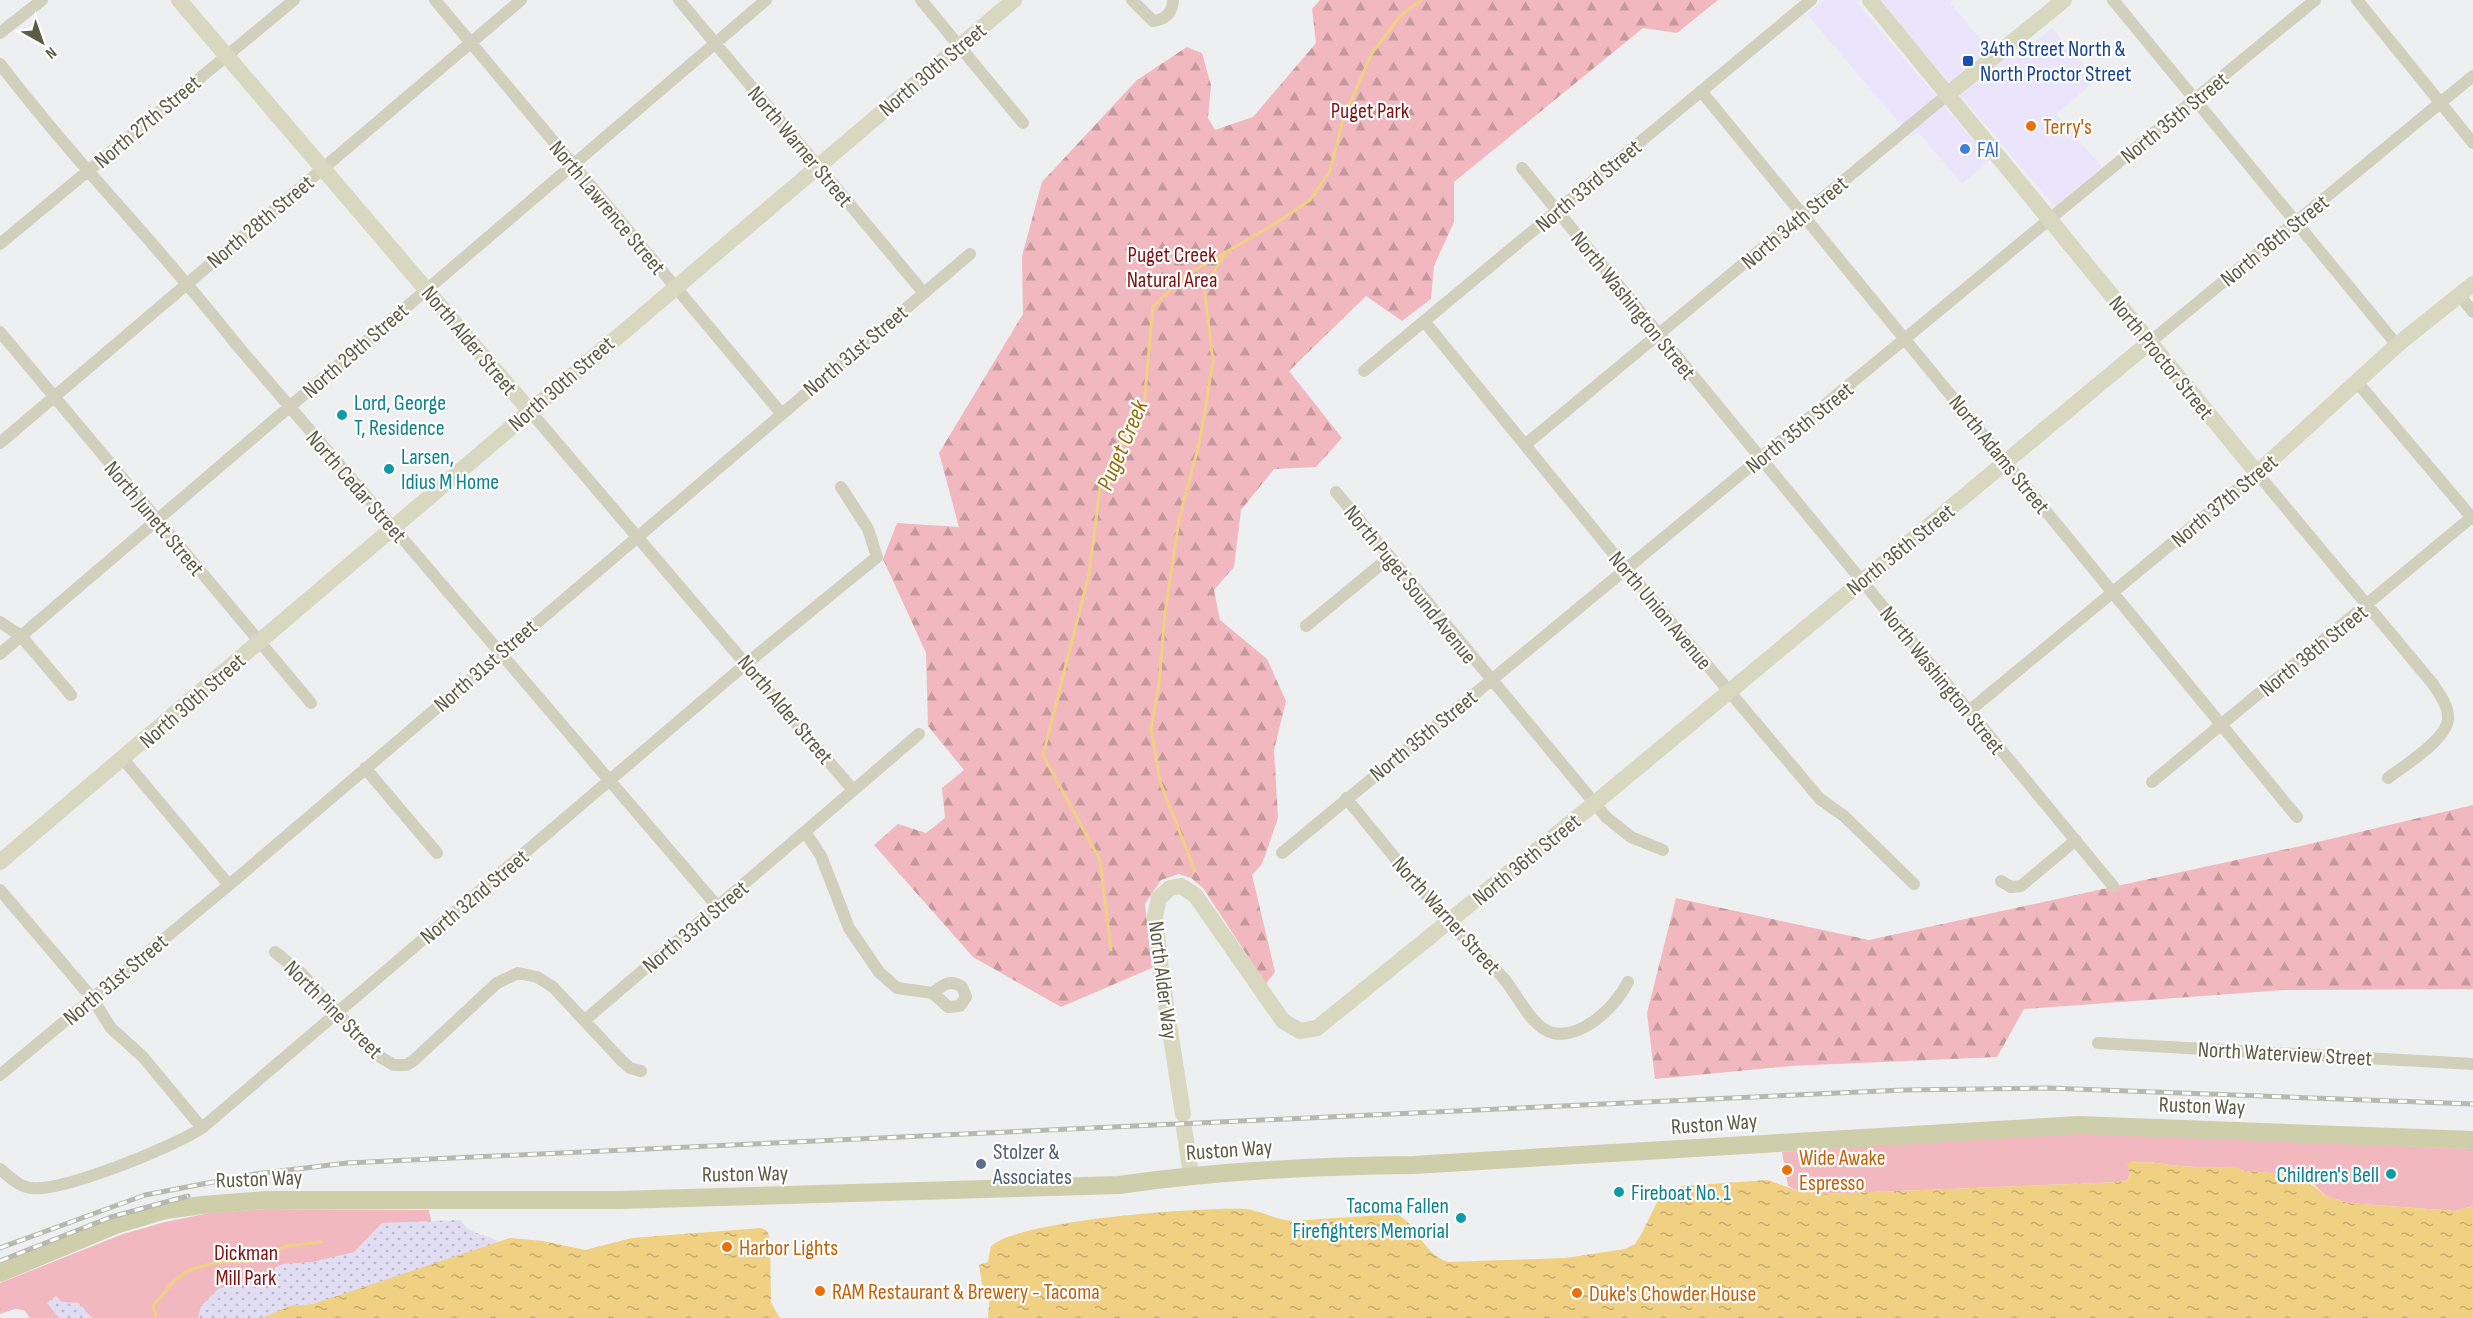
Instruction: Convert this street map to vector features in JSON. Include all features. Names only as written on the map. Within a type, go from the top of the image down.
[{"type":"main road","name":"Ruston Way","points":[[0,1273],[118,1224],[165,1210],[266,1200],[619,1200],[1059,1188],[1119,1185],[1191,1175],[1330,1167],[1447,1164],[2078,1125],[2473,1140]]},
{"type":"street","points":[[0,33],[42,0]]},
{"type":"street","name":"North Alder Street","points":[[180,0],[853,790]]},
{"type":"street","name":"North 27th Street","points":[[0,243],[294,0]]},
{"type":"street","name":"North Lawrence Street","points":[[435,0],[781,413]]},
{"type":"street","name":"North 28th Street","points":[[0,443],[521,0]]},
{"type":"street","name":"North Warner Street","points":[[679,0],[923,292]]},
{"type":"street","name":"North 29th Street","points":[[0,654],[766,0]]},
{"type":"street","points":[[921,0],[1023,123]]},
{"type":"street","name":"North 30th Street","points":[[0,862],[1014,0]]},
{"type":"street","points":[[1132,0],[1153,21],[1169,13],[1173,0]]},
{"type":"street","name":"North 33rd Street","points":[[1364,370],[1811,0]]},
{"type":"street","name":"North Proctor Street","points":[[1870,0],[2433,684],[2449,717],[2445,730],[2388,778]]},
{"type":"street","name":"North 34th Street","points":[[1525,445],[2064,0]]},
{"type":"street","points":[[2113,0],[2397,345]]},
{"type":"street","name":"North 35th Street","points":[[1282,853],[2315,0]]},
{"type":"street","points":[[2357,0],[2473,143]]},
{"type":"street","name":"North Cedar Street","points":[[0,64],[35,110],[188,282],[290,407],[717,906]]},
{"type":"street","name":"North 36th Street","points":[[1326,1022],[1595,803],[1861,580],[2007,463],[2473,76]]},
{"type":"street","name":"North Adams Street","points":[[1701,91],[2297,817]]},
{"type":"street","name":"North Washington Street","points":[[1522,168],[2114,886]]},
{"type":"street","name":"North 31st Street","points":[[0,1075],[229,885],[970,254]]},
{"type":"street","name":"North 37th Street","points":[[1969,711],[2258,473],[2397,345],[2473,284]]},
{"type":"street","points":[[2459,295],[2473,312]]},
{"type":"street","name":"North Union Avenue","points":[[1424,321],[1626,569],[1822,802],[1844,816],[1914,884]]},
{"type":"street","name":"North Junett Street","points":[[0,332],[311,703]]},
{"type":"street","points":[[2357,382],[2473,518]]},
{"type":"street","name":"North 32nd Street","points":[[0,1169],[23,1187],[46,1189],[172,1146],[201,1128],[747,663],[877,557],[868,529],[841,487]]},
{"type":"street","name":"North Puget Sound Avenue","points":[[1336,492],[1490,681],[1595,803],[1623,832],[1648,846],[1663,850]]},
{"type":"street","name":"North 38th Street","points":[[2152,782],[2473,518]]},
{"type":"street","points":[[1306,626],[1390,557]]},
{"type":"street","points":[[0,622],[21,636],[71,695]]},
{"type":"street","name":"North 33rd Street","points":[[585,1020],[919,734]]},
{"type":"street","points":[[123,759],[229,885]]},
{"type":"street","points":[[365,768],[436,853]]},
{"type":"street","name":"North Warner Street","points":[[1346,798],[1449,922],[1504,979],[1532,1017],[1548,1030],[1554,1033],[1568,1031],[1594,1020],[1613,1005],[1628,981]]},
{"type":"street","points":[[805,832],[821,856],[849,928],[879,972],[897,988],[933,993]]},
{"type":"street","points":[[2001,881],[2011,887],[2021,886],[2076,840]]},
{"type":"street","name":"North Alder Way","points":[[1191,1175],[1155,916],[1159,898],[1177,886],[1190,890],[1283,1021],[1296,1030],[1305,1031],[1314,1030],[1326,1022]]},
{"type":"street","points":[[0,890],[92,998],[111,1028],[143,1057],[201,1128]]},
{"type":"street","name":"North Pine Street","points":[[275,952],[303,974],[371,1050],[394,1065],[406,1065],[413,1061],[497,983],[518,973],[545,981],[585,1020]]},
{"type":"street","points":[[585,1020],[622,1061],[630,1068],[641,1071]]},
{"type":"street","name":"North Waterview Street","points":[[2098,1043],[2473,1064]]},
{"type":"shaded area","points":[[1824,0],[1857,0],[1990,160],[1962,184],[1918,132],[1911,137],[1807,14]]},
{"type":"shaded area","points":[[1879,0],[1953,0],[1950,3],[1984,43],[1992,37],[2013,61],[2052,28],[2096,80],[2056,114],[2102,167],[2055,207]]},
{"type":"green space","name":"Puget Creek Natural Area","points":[[1320,0],[1718,0],[1677,33],[1643,28],[1454,182],[1454,222],[1434,266],[1431,299],[1402,321],[1366,296],[1289,371],[1342,438],[1316,467],[1274,469],[1241,510],[1234,567],[1214,590],[1220,620],[1267,659],[1286,701],[1274,750],[1278,818],[1262,864],[1252,875],[1275,972],[1266,984],[1203,888],[1191,878],[1179,874],[1161,880],[1145,904],[1152,968],[1061,1007],[973,957],[874,845],[898,824],[926,833],[945,818],[942,788],[964,770],[928,726],[926,653],[883,559],[897,523],[959,527],[939,453],[1023,314],[1022,256],[1042,182],[1137,80],[1187,47],[1202,53],[1211,85],[1208,118],[1215,130],[1253,117],[1316,43],[1312,9]]},
{"type":"green space","points":[[2473,805],[2473,989],[2284,990],[2024,1009],[1997,1057],[1790,1066],[1655,1079],[1647,1013],[1676,898],[1869,940],[2301,846]]},
{"type":"green space","points":[[2037,1134],[2123,1134],[2473,1149],[2473,1206],[2455,1211],[2348,1203],[2326,1196],[2309,1180],[2299,1175],[2244,1171],[2238,1168],[2186,1167],[2133,1161],[2128,1179],[2122,1182],[1822,1194],[1798,1191],[1788,1186],[1782,1152]]},
{"type":"green space","name":"Dickman Mill Park","points":[[267,1209],[429,1210],[439,1261],[262,1318],[30,1318],[24,1310],[15,1309],[0,1314],[0,1283],[123,1234],[165,1222],[210,1213]]},
{"type":"sand","points":[[460,1220],[470,1230],[499,1243],[313,1304],[290,1306],[262,1318],[198,1318],[201,1306],[218,1289],[265,1273],[282,1264],[312,1262],[354,1252],[382,1223]]},
{"type":"sand","points":[[56,1296],[62,1302],[79,1303],[92,1318],[59,1318],[47,1303]]},
{"type":"water","points":[[2133,1161],[2187,1167],[2238,1168],[2244,1171],[2299,1175],[2326,1196],[2348,1203],[2455,1211],[2473,1206],[2473,1318],[988,1318],[990,1292],[982,1284],[979,1265],[988,1262],[991,1246],[1008,1237],[1036,1229],[1112,1217],[1222,1209],[1250,1210],[1292,1221],[1396,1214],[1410,1225],[1433,1253],[1449,1262],[1565,1258],[1625,1249],[1635,1244],[1661,1194],[1682,1186],[1768,1180],[1798,1191],[1822,1194],[2122,1182],[2128,1179],[2130,1173],[2127,1164]]},
{"type":"water","points":[[761,1228],[767,1231],[770,1238],[771,1303],[780,1318],[262,1318],[290,1306],[313,1304],[510,1238],[543,1241],[585,1250],[632,1238]]},
{"type":"waterway","name":"Puget Creek","points":[[1111,950],[1100,860],[1043,755],[1089,574],[1100,487],[1144,405],[1153,307],[1183,277],[1273,225],[1310,200],[1330,171],[1343,119],[1372,53],[1401,15],[1421,0]]},
{"type":"waterway","points":[[1195,871],[1160,782],[1151,728],[1159,684],[1165,614],[1179,520],[1200,440],[1213,361],[1204,287],[1226,253]]},
{"type":"waterway","points":[[156,1318],[153,1306],[175,1280],[189,1270],[214,1263],[246,1262],[287,1246],[322,1242]]},
{"type":"railway","points":[[0,1248],[145,1195],[255,1174],[347,1163],[1903,1090],[2048,1088],[2473,1104]]},
{"type":"railway","points":[[0,1261],[111,1217],[188,1196]]},
{"type":"place","name":"34th Street North & North Proctor Street","points":[[1968,61]]},
{"type":"place","name":"Terry's","points":[[2031,126]]},
{"type":"place","name":"FAI","points":[[1965,149]]},
{"type":"place","name":"Lord, George T, Residence","points":[[342,415]]},
{"type":"place","name":"Larsen, Idius M Home","points":[[389,469]]},
{"type":"place","name":"Stolzer & Associates","points":[[981,1164]]},
{"type":"place","name":"Wide Awake Espresso","points":[[1787,1170]]},
{"type":"place","name":"Children's Bell","points":[[2391,1174]]},
{"type":"place","name":"Fireboat No. 1","points":[[1619,1192]]},
{"type":"place","name":"Tacoma Fallen Firefighters Memorial","points":[[1461,1218]]},
{"type":"place","name":"Harbor Lights","points":[[727,1247]]},
{"type":"place","name":"RAM Restaurant & Brewery - Tacoma","points":[[820,1291]]},
{"type":"place","name":"Duke's Chowder House","points":[[1577,1293]]},
{"type":"park label","name":"Puget Park","points":[[1370,110]]}]
